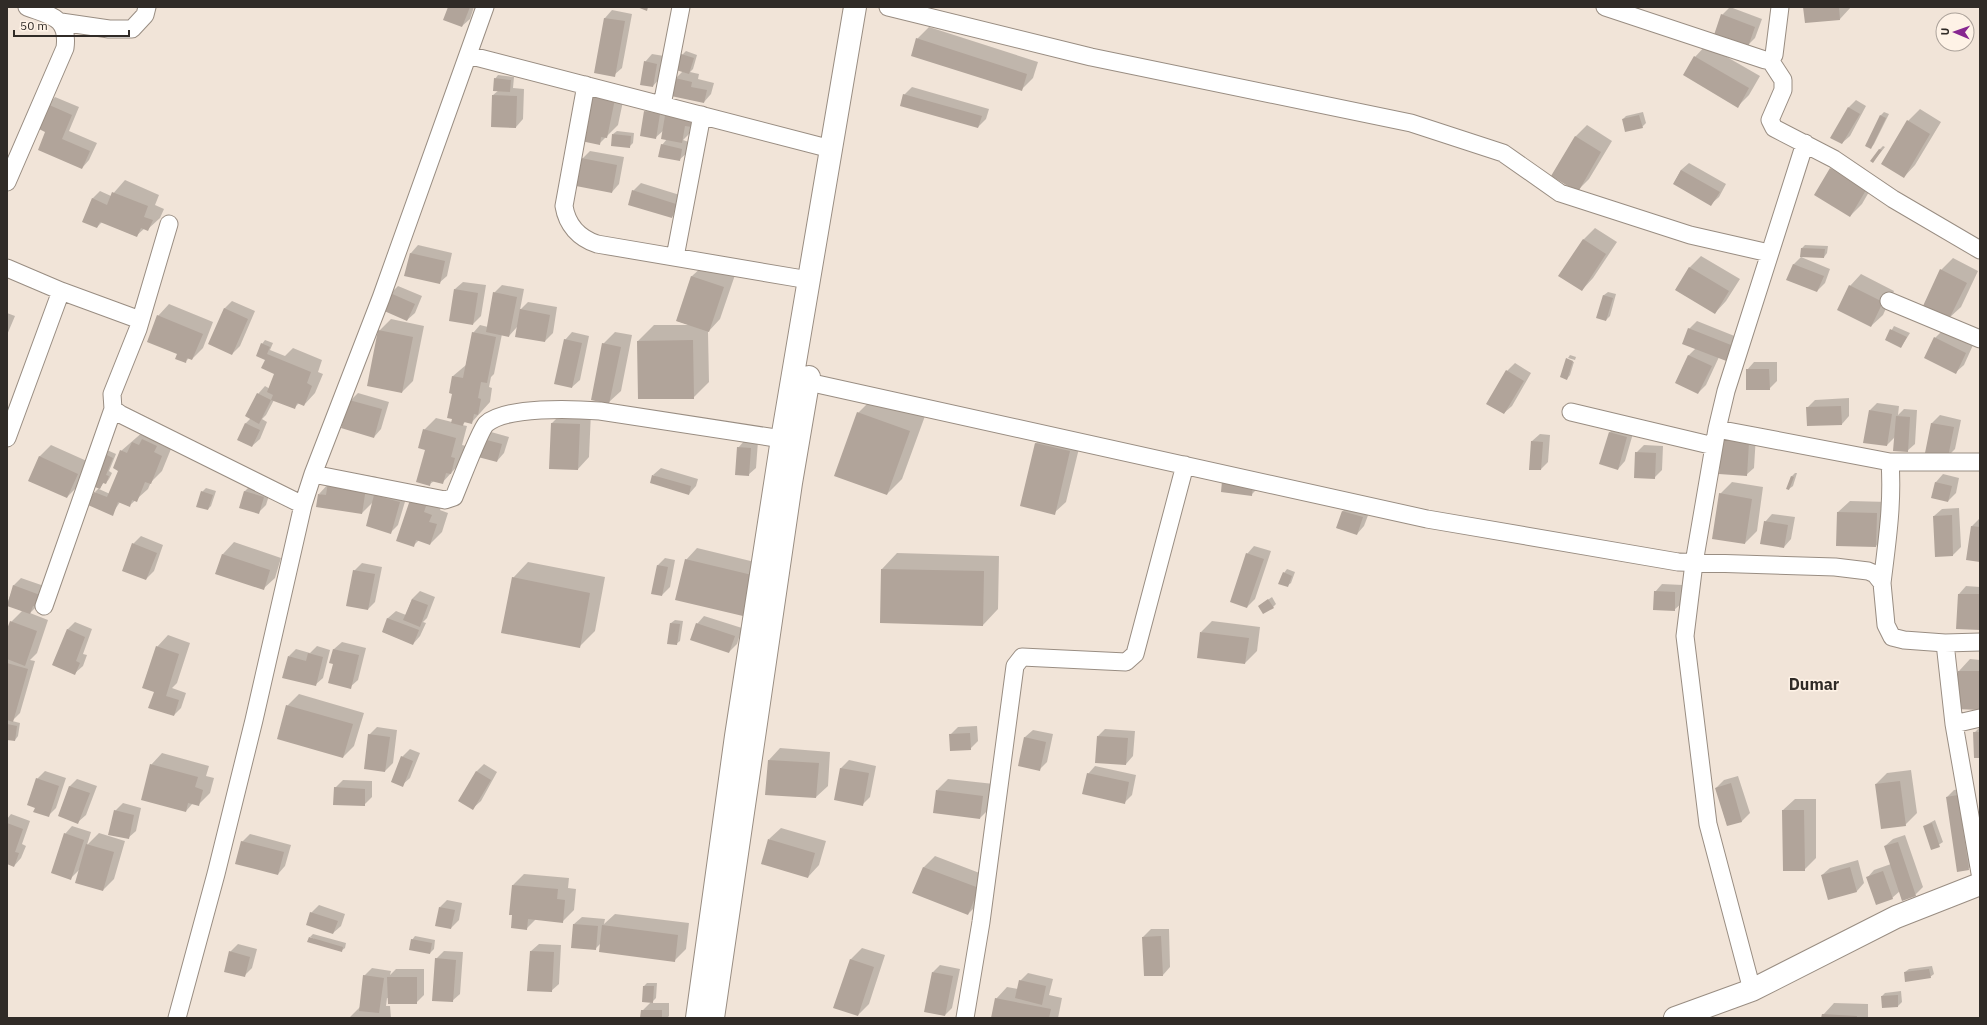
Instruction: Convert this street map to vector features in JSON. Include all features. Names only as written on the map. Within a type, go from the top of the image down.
[{"type":"main road","points":[[697,1018],[736,736],[782,439],[855,7]]},
{"type":"main road","points":[[713,1018],[790,490],[870,7]]},
{"type":"main road","points":[[1675,1018],[1752,990],[1896,917],[1980,884]]},
{"type":"street","points":[[27,7],[54,17],[61,22],[109,30],[132,29],[145,15],[148,7]]},
{"type":"street","points":[[177,1018],[216,874],[254,720],[303,505],[313,474],[381,298],[485,7]]},
{"type":"street","points":[[662,105],[681,7]]},
{"type":"street","points":[[888,7],[1091,57],[1411,122],[1502,153],[1560,193],[1616,213],[1690,235],[1769,253]]},
{"type":"street","points":[[1605,7],[1753,57],[1770,60],[1783,80],[1783,90],[1770,120],[1774,128],[1834,159],[1893,200],[1980,250]]},
{"type":"street","points":[[1770,60],[1774,55],[1780,7]]},
{"type":"street","points":[[7,182],[65,48],[66,37],[61,22]]},
{"type":"street","points":[[468,54],[831,149]]},
{"type":"street","points":[[586,85],[564,206],[568,220],[576,232],[586,240],[597,244],[809,280]]},
{"type":"street","points":[[675,257],[702,115]]},
{"type":"street","points":[[1752,990],[1708,824],[1685,636],[1694,563],[1717,430],[1737,351],[1805,143]]},
{"type":"street","points":[[44,606],[113,409],[112,394],[140,320],[168,224]]},
{"type":"street","points":[[7,268],[62,291],[140,320]]},
{"type":"street","points":[[7,438],[62,291]]},
{"type":"street","points":[[1889,301],[1980,339]]},
{"type":"street","points":[[808,382],[1427,519],[1660,559],[1694,563],[1835,567],[1872,573],[1878,576],[1882,583]]},
{"type":"street","points":[[113,409],[120,414],[303,505]]},
{"type":"street","points":[[313,474],[445,500],[454,497],[485,425],[499,416],[542,410],[570,409],[600,411],[782,439]]},
{"type":"street","points":[[1571,412],[1714,446]]},
{"type":"street","points":[[1717,430],[1890,462],[1980,462]]},
{"type":"street","points":[[1890,462],[1892,489],[1882,583],[1886,625],[1892,637],[1904,640],[1945,643],[1980,642]]},
{"type":"street","points":[[965,1018],[980,922],[1015,666],[1022,657],[1126,662],[1135,654],[1185,465]]},
{"type":"street","points":[[1945,643],[1954,724],[1980,873]]},
{"type":"street","points":[[1954,724],[1980,718]]},
{"type":"building","points":[[448,7],[470,7],[462,27],[443,20]]},
{"type":"building","points":[[637,7],[648,7],[647,11]]},
{"type":"building","points":[[1803,7],[1839,7],[1840,20],[1805,23]]},
{"type":"building","points":[[1721,14],[1755,27],[1748,47],[1714,35]]},
{"type":"building","points":[[604,18],[625,21],[615,77],[594,73]]},
{"type":"building","points":[[916,38],[1027,74],[1022,91],[911,56]]},
{"type":"building","points":[[681,54],[694,58],[689,74],[676,70]]},
{"type":"building","points":[[1694,56],[1749,88],[1738,108],[1683,75]]},
{"type":"building","points":[[644,61],[657,64],[653,87],[640,85]]},
{"type":"building","points":[[494,78],[511,80],[510,92],[493,91]]},
{"type":"building","points":[[675,78],[692,82],[691,87],[707,90],[704,103],[671,96]]},
{"type":"building","points":[[591,94],[615,99],[607,138],[601,137],[600,145],[581,141]]},
{"type":"building","points":[[903,94],[982,116],[978,128],[900,106]]},
{"type":"building","points":[[492,95],[517,96],[516,128],[491,127]]},
{"type":"building","points":[[47,104],[72,115],[62,139],[90,151],[82,169],[38,150],[45,132],[37,128]]},
{"type":"building","points":[[1848,107],[1860,114],[1842,144],[1830,138]]},
{"type":"building","points":[[666,110],[694,115],[692,127],[685,126],[682,143],[661,139]]},
{"type":"building","points":[[644,111],[660,114],[656,139],[640,136]]},
{"type":"building","points":[[1639,115],[1643,128],[1625,132],[1622,119]]},
{"type":"building","points":[[1880,115],[1886,118],[1871,149],[1865,146]]},
{"type":"building","points":[[1907,120],[1930,134],[1904,178],[1881,164]]},
{"type":"building","points":[[612,134],[631,136],[630,148],[611,146]]},
{"type":"building","points":[[1575,136],[1601,152],[1578,192],[1551,176]]},
{"type":"building","points":[[661,144],[682,149],[680,161],[658,157]]},
{"type":"building","points":[[1879,149],[1882,150],[1873,163],[1870,161]]},
{"type":"building","points":[[581,158],[617,165],[612,193],[576,186]]},
{"type":"building","points":[[1830,168],[1866,190],[1850,217],[1814,195]]},
{"type":"building","points":[[1681,170],[1720,192],[1711,206],[1673,184]]},
{"type":"building","points":[[632,190],[676,204],[672,218],[628,205]]},
{"type":"building","points":[[112,192],[148,206],[144,217],[153,220],[148,231],[141,228],[137,237],[100,222],[97,228],[82,222],[92,198],[107,205]]},
{"type":"building","points":[[1583,239],[1606,254],[1582,291],[1558,276]]},
{"type":"building","points":[[1801,248],[1825,249],[1824,258],[1800,257]]},
{"type":"building","points":[[410,253],[445,261],[440,284],[404,276]]},
{"type":"building","points":[[1793,264],[1824,276],[1817,292],[1786,280]]},
{"type":"building","points":[[1689,267],[1729,291],[1715,314],[1675,290]]},
{"type":"building","points":[[1940,269],[1967,283],[1949,319],[1923,306]]},
{"type":"building","points":[[691,276],[724,287],[709,332],[676,321]]},
{"type":"building","points":[[1849,285],[1883,302],[1871,327],[1837,310]]},
{"type":"building","points":[[454,289],[478,293],[473,325],[449,321]]},
{"type":"building","points":[[493,292],[517,297],[509,337],[486,332]]},
{"type":"building","points":[[390,293],[415,304],[407,321],[382,310]]},
{"type":"building","points":[[1603,295],[1613,298],[1606,321],[1596,318]]},
{"type":"building","points":[[224,308],[248,319],[232,355],[208,344]]},
{"type":"building","points":[[520,309],[550,315],[545,342],[515,337]]},
{"type":"building","points":[[157,315],[203,334],[192,360],[187,358],[186,363],[175,359],[177,354],[147,342]]},
{"type":"building","points":[[1688,328],[1736,347],[1729,362],[1682,344]]},
{"type":"building","points":[[1890,329],[1907,337],[1901,348],[1885,340]]},
{"type":"building","points":[[378,330],[413,337],[402,393],[367,386]]},
{"type":"building","points":[[472,332],[496,337],[487,383],[481,382],[478,398],[481,399],[478,415],[474,414],[472,424],[464,422],[463,426],[451,423],[452,419],[447,418],[452,394],[449,393],[452,376],[463,378]]},
{"type":"building","points":[[1934,337],[1966,353],[1956,374],[1924,358]]},
{"type":"building","points":[[564,339],[582,343],[572,388],[554,384]]},
{"type":"building","points":[[693,340],[694,399],[638,399],[637,341]]},
{"type":"building","points":[[261,343],[270,347],[267,354],[311,372],[307,383],[312,386],[304,406],[297,403],[295,409],[271,400],[273,395],[267,392],[274,374],[261,368],[265,360],[256,356]]},
{"type":"building","points":[[602,343],[621,347],[609,404],[591,400]]},
{"type":"building","points":[[1688,355],[1712,366],[1698,394],[1675,383]]},
{"type":"building","points":[[1566,358],[1573,361],[1567,380],[1560,377]]},
{"type":"building","points":[[1746,369],[1769,369],[1770,390],[1746,390]]},
{"type":"building","points":[[1506,370],[1524,381],[1504,414],[1486,404]]},
{"type":"building","points":[[257,393],[271,400],[259,424],[245,416]]},
{"type":"building","points":[[349,400],[382,409],[374,438],[341,428]]},
{"type":"building","points":[[1841,406],[1842,425],[1807,426],[1806,407]]},
{"type":"building","points":[[1869,410],[1892,414],[1887,446],[1863,443]]},
{"type":"building","points":[[857,412],[910,431],[887,495],[834,476]]},
{"type":"building","points":[[1896,416],[1910,417],[1908,452],[1893,451]]},
{"type":"building","points":[[245,423],[260,430],[252,447],[237,440]]},
{"type":"building","points":[[551,423],[580,424],[578,470],[549,469]]},
{"type":"building","points":[[1931,423],[1954,427],[1948,457],[1925,453]]},
{"type":"building","points":[[423,429],[456,438],[451,457],[455,458],[451,474],[446,473],[443,484],[431,481],[430,486],[416,482],[425,450],[418,448]]},
{"type":"building","points":[[1609,432],[1627,437],[1618,470],[1599,464]]},
{"type":"building","points":[[142,439],[157,446],[154,452],[162,456],[151,484],[145,482],[137,502],[132,500],[130,507],[118,502],[113,516],[88,505],[94,492],[107,497],[118,471],[113,468],[120,450],[127,453],[132,442],[139,445]]},
{"type":"building","points":[[483,439],[502,444],[497,462],[478,457]]},
{"type":"building","points":[[1722,440],[1749,442],[1747,476],[1719,474]]},
{"type":"building","points":[[1531,441],[1543,442],[1541,470],[1529,470]]},
{"type":"building","points":[[1035,443],[1070,451],[1055,515],[1020,506]]},
{"type":"building","points":[[737,447],[751,448],[749,476],[735,475]]},
{"type":"building","points":[[1635,452],[1656,453],[1655,479],[1634,478]]},
{"type":"building","points":[[103,453],[113,458],[106,475],[109,476],[106,484],[103,483],[100,489],[90,485]]},
{"type":"building","points":[[39,456],[78,474],[67,498],[28,481]]},
{"type":"building","points":[[652,475],[691,486],[689,495],[650,483]]},
{"type":"building","points":[[1791,476],[1794,477],[1789,490],[1786,489]]},
{"type":"building","points":[[1222,481],[1253,485],[1252,496],[1221,492]]},
{"type":"building","points":[[328,482],[366,488],[362,514],[316,507],[318,494],[326,495]]},
{"type":"building","points":[[1935,482],[1952,486],[1948,502],[1931,498]]},
{"type":"building","points":[[201,491],[213,495],[208,510],[196,507]]},
{"type":"building","points":[[244,491],[264,497],[259,514],[239,508]]},
{"type":"building","points":[[1719,493],[1752,499],[1745,544],[1712,539]]},
{"type":"building","points":[[374,495],[400,502],[391,534],[366,526]]},
{"type":"building","points":[[411,497],[427,503],[424,512],[432,515],[429,522],[437,524],[430,545],[416,540],[414,547],[396,541]]},
{"type":"building","points":[[1342,511],[1363,517],[1357,535],[1336,528]]},
{"type":"building","points":[[1837,512],[1877,513],[1876,547],[1836,546]]},
{"type":"building","points":[[1952,515],[1953,556],[1935,557],[1933,516]]},
{"type":"building","points":[[1764,521],[1788,525],[1784,548],[1760,544]]},
{"type":"building","points":[[1971,526],[1980,527],[1980,562],[1966,560]]},
{"type":"building","points":[[132,543],[157,553],[146,580],[122,571]]},
{"type":"building","points":[[1246,553],[1264,559],[1247,608],[1230,602]]},
{"type":"building","points":[[222,554],[270,570],[264,590],[215,574]]},
{"type":"building","points":[[685,559],[752,575],[743,616],[675,600]]},
{"type":"building","points":[[657,565],[668,567],[662,596],[651,594]]},
{"type":"building","points":[[881,569],[984,571],[983,626],[880,623]]},
{"type":"building","points":[[353,570],[375,574],[368,610],[346,606]]},
{"type":"building","points":[[1283,572],[1292,576],[1288,587],[1278,584]]},
{"type":"building","points":[[512,577],[590,593],[580,648],[501,633]]},
{"type":"building","points":[[13,585],[40,595],[36,607],[33,606],[30,614],[7,606]]},
{"type":"building","points":[[1654,591],[1675,592],[1675,611],[1653,610]]},
{"type":"building","points":[[1958,594],[1980,594],[1980,630],[1956,629]]},
{"type":"building","points":[[412,599],[428,605],[420,627],[403,620]]},
{"type":"building","points":[[1268,599],[1274,608],[1263,614],[1258,606]]},
{"type":"building","points":[[387,618],[419,630],[413,645],[382,632]]},
{"type":"building","points":[[10,621],[37,631],[25,666],[7,659],[7,629]]},
{"type":"building","points":[[670,623],[680,624],[677,645],[667,644]]},
{"type":"building","points":[[696,623],[735,636],[729,653],[690,640]]},
{"type":"building","points":[[67,629],[85,637],[76,661],[80,663],[75,675],[52,665]]},
{"type":"building","points":[[1200,632],[1249,638],[1245,664],[1197,658]]},
{"type":"building","points":[[156,646],[179,654],[166,696],[179,700],[174,716],[148,708],[154,692],[142,688]]},
{"type":"building","points":[[333,649],[359,655],[351,689],[328,683],[333,664],[329,663]]},
{"type":"building","points":[[308,653],[323,657],[316,686],[282,678],[288,656],[306,661]]},
{"type":"building","points":[[7,663],[28,669],[13,722],[7,720]]},
{"type":"building","points":[[1958,671],[1980,671],[1980,710],[1956,709]]},
{"type":"building","points":[[286,705],[353,724],[343,758],[277,739]]},
{"type":"building","points":[[7,724],[17,726],[15,741],[7,740]]},
{"type":"building","points":[[1973,732],[1980,732],[1980,758],[1974,758]]},
{"type":"building","points":[[970,733],[971,750],[950,751],[949,734]]},
{"type":"building","points":[[368,734],[390,737],[385,772],[364,769]]},
{"type":"building","points":[[1097,736],[1128,738],[1126,765],[1095,763]]},
{"type":"building","points":[[1024,737],[1046,742],[1040,771],[1018,766]]},
{"type":"building","points":[[401,756],[413,761],[403,787],[391,782]]},
{"type":"building","points":[[768,760],[819,763],[816,798],[765,795]]},
{"type":"building","points":[[150,764],[198,777],[195,787],[203,790],[199,806],[188,803],[186,812],[141,800]]},
{"type":"building","points":[[840,768],[869,773],[863,806],[834,800]]},
{"type":"building","points":[[476,771],[491,780],[473,810],[458,801]]},
{"type":"building","points":[[1087,773],[1129,782],[1125,804],[1082,794]]},
{"type":"building","points":[[36,778],[59,786],[49,817],[33,812],[35,808],[27,805]]},
{"type":"building","points":[[1900,781],[1906,826],[1881,829],[1875,784]]},
{"type":"building","points":[[1731,783],[1742,822],[1727,826],[1715,788]]},
{"type":"building","points":[[69,786],[90,793],[78,824],[58,816]]},
{"type":"building","points":[[334,787],[365,789],[365,806],[333,805]]},
{"type":"building","points":[[936,790],[983,796],[980,819],[933,813]]},
{"type":"building","points":[[1958,795],[1969,870],[1957,872],[1946,797]]},
{"type":"building","points":[[114,810],[134,815],[129,839],[108,835]]},
{"type":"building","points":[[1782,810],[1804,810],[1805,871],[1783,871]]},
{"type":"building","points":[[7,823],[23,829],[15,852],[19,853],[14,867],[7,864]]},
{"type":"building","points":[[1932,823],[1940,847],[1931,850],[1923,826]]},
{"type":"building","points":[[64,833],[84,840],[71,880],[51,873]]},
{"type":"building","points":[[768,839],[815,853],[808,878],[761,864]]},
{"type":"building","points":[[241,841],[284,852],[278,875],[235,864]]},
{"type":"building","points":[[1898,842],[1916,896],[1902,901],[1884,846]]},
{"type":"building","points":[[86,844],[114,852],[103,891],[75,883]]},
{"type":"building","points":[[923,867],[979,888],[968,915],[912,893]]},
{"type":"building","points":[[1850,867],[1857,892],[1828,900],[1821,875]]},
{"type":"building","points":[[1883,871],[1893,899],[1876,905],[1866,877]]},
{"type":"building","points":[[512,885],[558,889],[557,899],[565,900],[563,923],[528,919],[527,930],[511,928],[512,915],[509,915]]},
{"type":"building","points":[[439,907],[455,910],[451,929],[435,926]]},
{"type":"building","points":[[310,912],[338,921],[333,934],[306,925]]},
{"type":"building","points":[[573,924],[598,926],[596,950],[571,948]]},
{"type":"building","points":[[602,925],[678,935],[675,962],[599,952]]},
{"type":"building","points":[[1161,936],[1163,976],[1144,976],[1142,937]]},
{"type":"building","points":[[309,937],[343,947],[342,952],[307,942]]},
{"type":"building","points":[[411,939],[432,943],[430,954],[409,950]]},
{"type":"building","points":[[229,951],[250,957],[245,977],[224,972]]},
{"type":"building","points":[[530,951],[554,952],[552,992],[527,991]]},
{"type":"building","points":[[435,958],[456,960],[453,1002],[432,1001]]},
{"type":"building","points":[[850,959],[874,967],[858,1016],[833,1008]]},
{"type":"building","points":[[1929,969],[1931,978],[1905,982],[1904,972]]},
{"type":"building","points":[[932,972],[953,976],[945,1016],[924,1012]]},
{"type":"building","points":[[363,975],[384,978],[379,1013],[359,1011]]},
{"type":"building","points":[[387,977],[417,977],[417,1004],[388,1004]]},
{"type":"building","points":[[1019,980],[1046,986],[1042,1005],[1015,998]]},
{"type":"building","points":[[643,986],[654,986],[653,1003],[642,1002]]},
{"type":"building","points":[[1898,995],[1898,1007],[1882,1008],[1881,996]]},
{"type":"building","points":[[995,998],[1051,1009],[1049,1018],[991,1018]]},
{"type":"building","points":[[641,1010],[662,1010],[662,1018],[640,1018]]},
{"type":"building","points":[[1822,1014],[1857,1016],[1857,1018],[1821,1018]]},
{"type":"district","name":"Dumar","points":[[1814,684]]}]
